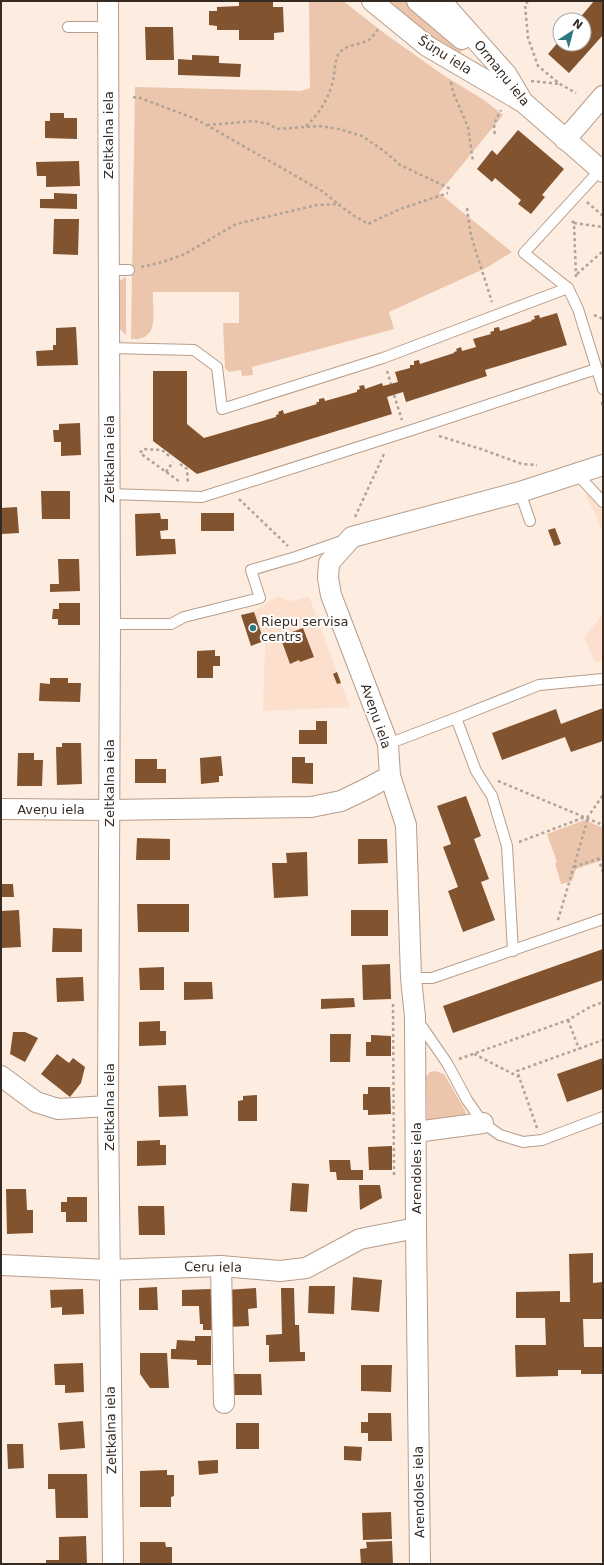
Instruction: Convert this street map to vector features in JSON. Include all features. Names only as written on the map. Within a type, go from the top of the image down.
[{"type":"street","name":"Zeltkalna iela","points":[[108,1],[110,624],[108,1106],[113,1564]]},
{"type":"street","name":"Šūņu iela","points":[[372,1],[427,46],[523,102]]},
{"type":"street","name":"Šūņu iela","points":[[417,1],[508,78]]},
{"type":"street","name":"Ormaņu iela","points":[[441,1],[508,78],[523,102],[601,171]]},
{"type":"street","points":[[565,140],[603,96]]},
{"type":"street","points":[[352,537],[520,492],[603,465]]},
{"type":"street","name":"Aveņu iela","points":[[1,809],[109,810],[311,807],[341,801],[390,776],[388,744],[331,595],[328,578],[329,563],[352,537]]},
{"type":"street","name":"Arendoles iela","points":[[390,776],[406,825],[411,978],[415,1017],[420,1564]]},
{"type":"street","points":[[1,1076],[36,1102],[58,1109],[108,1106]]},
{"type":"street","points":[[416,1132],[483,1122]]},
{"type":"street","name":"Ceru iela","points":[[1,1266],[110,1270],[221,1266],[280,1271],[306,1268],[360,1239],[416,1228]]},
{"type":"street","points":[[221,1266],[224,1403]]},
{"type":"lane","points":[[68,26],[108,27]]},
{"type":"lane","points":[[601,171],[524,253],[568,288],[578,309],[603,389]]},
{"type":"lane","points":[[109,270],[129,270]]},
{"type":"lane","points":[[109,348],[194,350],[217,367],[222,409],[383,358],[568,288]]},
{"type":"lane","points":[[109,494],[202,497],[411,431],[596,369]]},
{"type":"lane","points":[[576,473],[603,502]]},
{"type":"lane","points":[[520,492],[530,521]]},
{"type":"lane","points":[[110,624],[170,624],[184,617],[260,598],[251,570],[296,557],[352,537]]},
{"type":"lane","points":[[388,744],[539,685],[603,679]]},
{"type":"lane","points":[[456,718],[476,772],[492,796],[507,846],[513,951]]},
{"type":"lane","points":[[411,978],[432,978],[603,919]]},
{"type":"lane","points":[[415,1017],[447,1064],[467,1100],[483,1122],[500,1134],[523,1142],[542,1140],[603,1117]]},
{"type":"path","points":[[528,1],[525,5],[528,38],[538,66],[560,84],[576,93]]},
{"type":"path","points":[[306,127],[314,119],[328,93],[334,77],[338,54],[345,47],[370,38],[380,27]]},
{"type":"path","points":[[450,75],[453,92],[468,127],[473,162]]},
{"type":"path","points":[[508,78],[560,84]]},
{"type":"path","points":[[133,97],[140,98],[196,119],[322,191],[353,215],[368,224],[400,209],[448,193]]},
{"type":"path","points":[[495,134],[493,129],[495,120],[502,110]]},
{"type":"path","points":[[207,125],[253,121],[269,124],[277,129],[319,126],[339,129],[362,136],[384,151],[400,165],[451,189]]},
{"type":"path","points":[[578,194],[603,216]]},
{"type":"path","points":[[129,270],[163,262],[185,254],[236,224],[317,205],[338,204]]},
{"type":"path","points":[[467,208],[471,236],[496,315]]},
{"type":"path","points":[[561,212],[574,223],[603,227]]},
{"type":"path","points":[[568,288],[576,284],[574,223]]},
{"type":"path","points":[[568,288],[576,274],[603,251]]},
{"type":"path","points":[[394,395],[411,431],[481,449],[522,464],[542,465]]},
{"type":"path","points":[[352,537],[350,527],[391,437]]},
{"type":"path","points":[[169,456],[162,450],[144,449],[140,453],[188,487],[187,469],[180,464]]},
{"type":"path","points":[[166,472],[173,462]]},
{"type":"path","points":[[221,490],[242,500],[289,547]]},
{"type":"path","points":[[476,772],[603,824]]},
{"type":"path","points":[[553,937],[587,818],[603,795]]},
{"type":"path","points":[[507,846],[587,818]]},
{"type":"path","points":[[574,867],[603,857]]},
{"type":"path","points":[[598,858],[603,872]]},
{"type":"path","points":[[447,1064],[568,1020],[590,1007],[603,1002]]},
{"type":"path","points":[[393,1003],[394,1176]]},
{"type":"path","points":[[568,1020],[579,1049]]},
{"type":"path","points":[[542,1140],[517,1071],[603,1040]]},
{"type":"path","points":[[474,1054],[519,1077]]},
{"type":"shaded area","points":[[309,1],[343,1],[384,33],[443,75],[484,100],[503,115],[439,193],[512,252],[486,268],[389,312],[394,329],[252,367],[253,375],[242,376],[241,370],[229,372],[225,368],[223,323],[239,323],[239,292],[153,292],[154,316],[151,330],[147,335],[141,338],[131,339],[135,87],[301,91],[310,88]]},
{"type":"shaded area","points":[[378,1],[406,1],[463,49],[460,53],[453,55]]},
{"type":"shaded area","points":[[126,277],[126,335],[119,328],[117,285],[119,281]]},
{"type":"shaded area","points":[[603,489],[603,534],[596,515],[585,495]]},
{"type":"shaded area","points":[[278,596],[285,600],[292,601],[309,596],[337,672],[333,674],[337,684],[341,683],[350,707],[263,711],[264,641],[251,646],[241,616],[254,611]]},
{"type":"shaded area","points":[[603,613],[603,662],[595,661],[584,638]]},
{"type":"shaded area","points":[[585,820],[603,828],[603,860],[576,869],[572,881],[561,884],[555,863],[557,862],[547,834]]},
{"type":"shaded area","points":[[435,1071],[444,1074],[466,1112],[465,1115],[429,1121],[427,1119],[426,1077],[430,1072]]},
{"type":"building","points":[[239,1],[273,1],[273,7],[283,7],[284,32],[274,33],[274,40],[239,40],[239,30],[217,30],[217,26],[209,25],[209,11],[217,11],[217,7],[239,6]]},
{"type":"building","points":[[594,1],[603,1],[603,35],[592,47],[592,12],[585,12]]},
{"type":"building","points":[[145,27],[173,27],[174,60],[146,60]]},
{"type":"building","points":[[552,49],[552,52],[588,52],[569,73],[548,54]]},
{"type":"building","points":[[192,55],[219,56],[219,63],[241,64],[240,77],[178,75],[178,59],[192,60]]},
{"type":"building","points":[[50,113],[64,113],[64,118],[77,118],[77,139],[45,138],[45,121],[50,121]]},
{"type":"building","points":[[518,130],[564,169],[542,195],[545,197],[531,214],[518,204],[521,200],[495,178],[492,182],[477,169],[492,150],[497,155]]},
{"type":"building","points":[[79,161],[80,186],[46,187],[46,176],[37,176],[36,162]]},
{"type":"building","points":[[54,193],[77,194],[77,209],[40,208],[40,199],[54,199]]},
{"type":"building","points":[[54,219],[79,219],[78,255],[53,254]]},
{"type":"building","points":[[557,313],[567,345],[485,370],[487,376],[406,402],[403,392],[387,397],[392,414],[197,474],[153,441],[153,371],[187,371],[187,424],[204,438],[276,417],[276,415],[279,414],[278,412],[283,410],[284,414],[317,404],[316,402],[319,402],[319,399],[324,398],[325,401],[357,392],[357,390],[360,389],[359,386],[364,385],[365,389],[382,383],[383,386],[398,382],[395,372],[410,368],[410,365],[414,365],[414,361],[419,360],[420,364],[454,353],[457,351],[456,349],[461,347],[462,351],[476,347],[473,339],[491,334],[490,332],[494,331],[494,328],[499,327],[500,331],[532,321],[531,320],[535,319],[534,316],[539,315],[540,318]]},
{"type":"building","points":[[76,327],[78,365],[37,366],[36,351],[53,350],[53,345],[56,345],[56,328]]},
{"type":"building","points":[[80,423],[81,455],[61,456],[61,442],[54,442],[53,430],[59,430],[59,424]]},
{"type":"building","points":[[41,491],[70,491],[70,519],[42,519]]},
{"type":"building","points":[[17,507],[19,533],[1,534],[1,508]]},
{"type":"building","points":[[160,513],[161,519],[168,519],[168,530],[160,531],[161,539],[175,539],[176,554],[136,556],[135,514]]},
{"type":"building","points":[[201,513],[234,513],[234,531],[201,531]]},
{"type":"building","points":[[555,528],[561,544],[554,546],[548,530]]},
{"type":"building","points":[[58,559],[79,559],[80,591],[50,592],[50,584],[59,584]]},
{"type":"building","points":[[59,603],[80,603],[80,625],[58,625],[58,619],[52,619],[53,609],[59,609]]},
{"type":"building","points":[[254,612],[264,641],[251,646],[241,615]]},
{"type":"building","points":[[303,628],[314,657],[300,662],[299,660],[290,664],[281,639],[290,636],[289,633]]},
{"type":"building","points":[[215,650],[215,656],[220,656],[220,666],[213,666],[213,678],[197,678],[197,651]]},
{"type":"building","points":[[337,672],[341,683],[337,684],[333,674]]},
{"type":"building","points":[[50,678],[68,678],[68,683],[81,683],[80,702],[39,701],[40,683],[50,684]]},
{"type":"building","points":[[603,708],[603,741],[571,752],[565,737],[502,760],[492,733],[556,709],[561,724]]},
{"type":"building","points":[[316,721],[327,721],[327,744],[299,744],[299,730],[316,730]]},
{"type":"building","points":[[62,743],[81,743],[82,784],[57,785],[56,747],[62,747]]},
{"type":"building","points":[[18,753],[34,753],[34,760],[43,760],[42,786],[17,786]]},
{"type":"building","points":[[221,756],[223,776],[219,776],[219,782],[201,784],[200,758]]},
{"type":"building","points":[[292,757],[305,757],[305,763],[313,763],[313,784],[292,783]]},
{"type":"building","points":[[135,759],[157,759],[157,769],[166,769],[166,783],[135,783]]},
{"type":"building","points":[[466,796],[481,836],[474,839],[489,879],[481,882],[495,920],[463,932],[448,891],[458,887],[443,847],[451,844],[437,806]]},
{"type":"building","points":[[137,838],[170,839],[170,860],[136,860]]},
{"type":"building","points":[[358,839],[387,839],[388,863],[358,864]]},
{"type":"building","points":[[307,852],[308,896],[274,898],[272,863],[287,863],[286,853]]},
{"type":"building","points":[[1,884],[13,884],[14,897],[1,897]]},
{"type":"building","points":[[137,904],[189,904],[189,932],[138,932]]},
{"type":"building","points":[[19,910],[21,947],[1,948],[1,911]]},
{"type":"building","points":[[351,910],[388,910],[388,936],[351,936]]},
{"type":"building","points":[[53,928],[82,929],[82,952],[52,952]]},
{"type":"building","points":[[603,949],[603,980],[453,1033],[443,1006]]},
{"type":"building","points":[[390,964],[391,999],[363,1000],[362,965]]},
{"type":"building","points":[[164,967],[164,990],[140,990],[139,968]]},
{"type":"building","points":[[83,977],[84,1001],[57,1002],[56,978]]},
{"type":"building","points":[[184,982],[212,982],[213,999],[184,1000]]},
{"type":"building","points":[[354,998],[355,1007],[321,1009],[321,999]]},
{"type":"building","points":[[160,1021],[160,1031],[166,1031],[166,1045],[139,1046],[139,1022]]},
{"type":"building","points":[[13,1032],[25,1032],[38,1038],[25,1062],[10,1054]]},
{"type":"building","points":[[330,1034],[351,1034],[350,1062],[330,1062]]},
{"type":"building","points":[[371,1035],[391,1036],[391,1056],[366,1056],[366,1042],[371,1042]]},
{"type":"building","points":[[57,1054],[69,1063],[73,1058],[85,1067],[81,1083],[70,1097],[41,1074]]},
{"type":"building","points":[[603,1058],[603,1089],[567,1102],[557,1074]]},
{"type":"building","points":[[186,1085],[188,1116],[159,1117],[158,1086]]},
{"type":"building","points":[[368,1087],[390,1087],[391,1114],[368,1115],[368,1110],[363,1110],[363,1094],[368,1094]]},
{"type":"building","points":[[257,1095],[257,1121],[238,1121],[238,1101],[243,1100],[243,1096]]},
{"type":"building","points":[[160,1140],[160,1145],[166,1145],[166,1165],[137,1166],[137,1141]]},
{"type":"building","points":[[392,1146],[392,1170],[369,1170],[368,1147]]},
{"type":"building","points":[[329,1160],[350,1160],[351,1170],[363,1170],[363,1180],[337,1180],[336,1172],[330,1172]]},
{"type":"building","points":[[292,1183],[309,1184],[307,1212],[290,1211]]},
{"type":"building","points":[[359,1185],[380,1185],[382,1198],[360,1210]]},
{"type":"building","points":[[6,1189],[26,1189],[27,1210],[33,1210],[33,1233],[7,1234]]},
{"type":"building","points":[[67,1197],[87,1197],[87,1222],[66,1222],[66,1212],[61,1212],[61,1202],[67,1202]]},
{"type":"building","points":[[138,1206],[164,1206],[165,1235],[139,1235]]},
{"type":"building","points":[[593,1253],[593,1283],[603,1282],[603,1319],[583,1319],[584,1347],[603,1347],[603,1374],[581,1374],[581,1370],[558,1370],[558,1376],[516,1377],[515,1345],[546,1345],[545,1318],[516,1318],[516,1292],[560,1291],[560,1302],[570,1302],[569,1254]]},
{"type":"building","points":[[353,1277],[382,1280],[379,1312],[351,1310]]},
{"type":"building","points":[[309,1286],[335,1286],[334,1314],[308,1313]]},
{"type":"building","points":[[157,1287],[158,1310],[139,1310],[139,1288]]},
{"type":"building","points":[[256,1288],[257,1308],[248,1309],[249,1326],[227,1327],[226,1290]]},
{"type":"building","points":[[281,1288],[294,1288],[295,1325],[299,1325],[300,1352],[305,1352],[305,1361],[269,1362],[269,1345],[266,1345],[266,1335],[282,1334]]},
{"type":"building","points":[[83,1289],[84,1314],[62,1315],[62,1307],[51,1308],[50,1290]]},
{"type":"building","points":[[211,1289],[213,1330],[203,1330],[203,1324],[200,1324],[199,1306],[182,1306],[182,1290]]},
{"type":"building","points":[[195,1336],[211,1336],[211,1365],[197,1365],[197,1360],[171,1359],[171,1349],[176,1349],[177,1340],[195,1341]]},
{"type":"building","points":[[140,1353],[167,1353],[169,1388],[150,1388],[140,1374]]},
{"type":"building","points":[[83,1363],[84,1392],[65,1393],[65,1385],[55,1385],[54,1364]]},
{"type":"building","points":[[361,1365],[392,1365],[391,1392],[361,1391]]},
{"type":"building","points":[[228,1374],[261,1374],[262,1395],[228,1395]]},
{"type":"building","points":[[368,1413],[391,1413],[392,1441],[368,1441],[368,1433],[361,1433],[361,1422],[368,1422]]},
{"type":"building","points":[[83,1421],[85,1448],[60,1450],[58,1423]]},
{"type":"building","points":[[236,1423],[259,1423],[259,1449],[236,1449]]},
{"type":"building","points":[[7,1444],[23,1444],[24,1468],[8,1469]]},
{"type":"building","points":[[344,1446],[362,1447],[361,1461],[344,1460]]},
{"type":"building","points":[[218,1460],[218,1473],[199,1475],[198,1461]]},
{"type":"building","points":[[167,1470],[167,1475],[174,1475],[174,1496],[171,1497],[171,1507],[140,1507],[140,1471]]},
{"type":"building","points":[[48,1474],[87,1474],[88,1518],[56,1518],[55,1489],[48,1489]]},
{"type":"building","points":[[391,1512],[392,1539],[363,1540],[362,1513]]},
{"type":"building","points":[[86,1536],[87,1564],[46,1564],[46,1560],[59,1560],[59,1537]]},
{"type":"building","points":[[392,1541],[393,1564],[361,1564],[360,1549],[367,1548],[366,1542]]},
{"type":"building","points":[[140,1542],[165,1542],[166,1547],[172,1547],[172,1564],[140,1564]]},
{"type":"place","name":"Riepu servisa centrs","points":[[253,628]]}]
